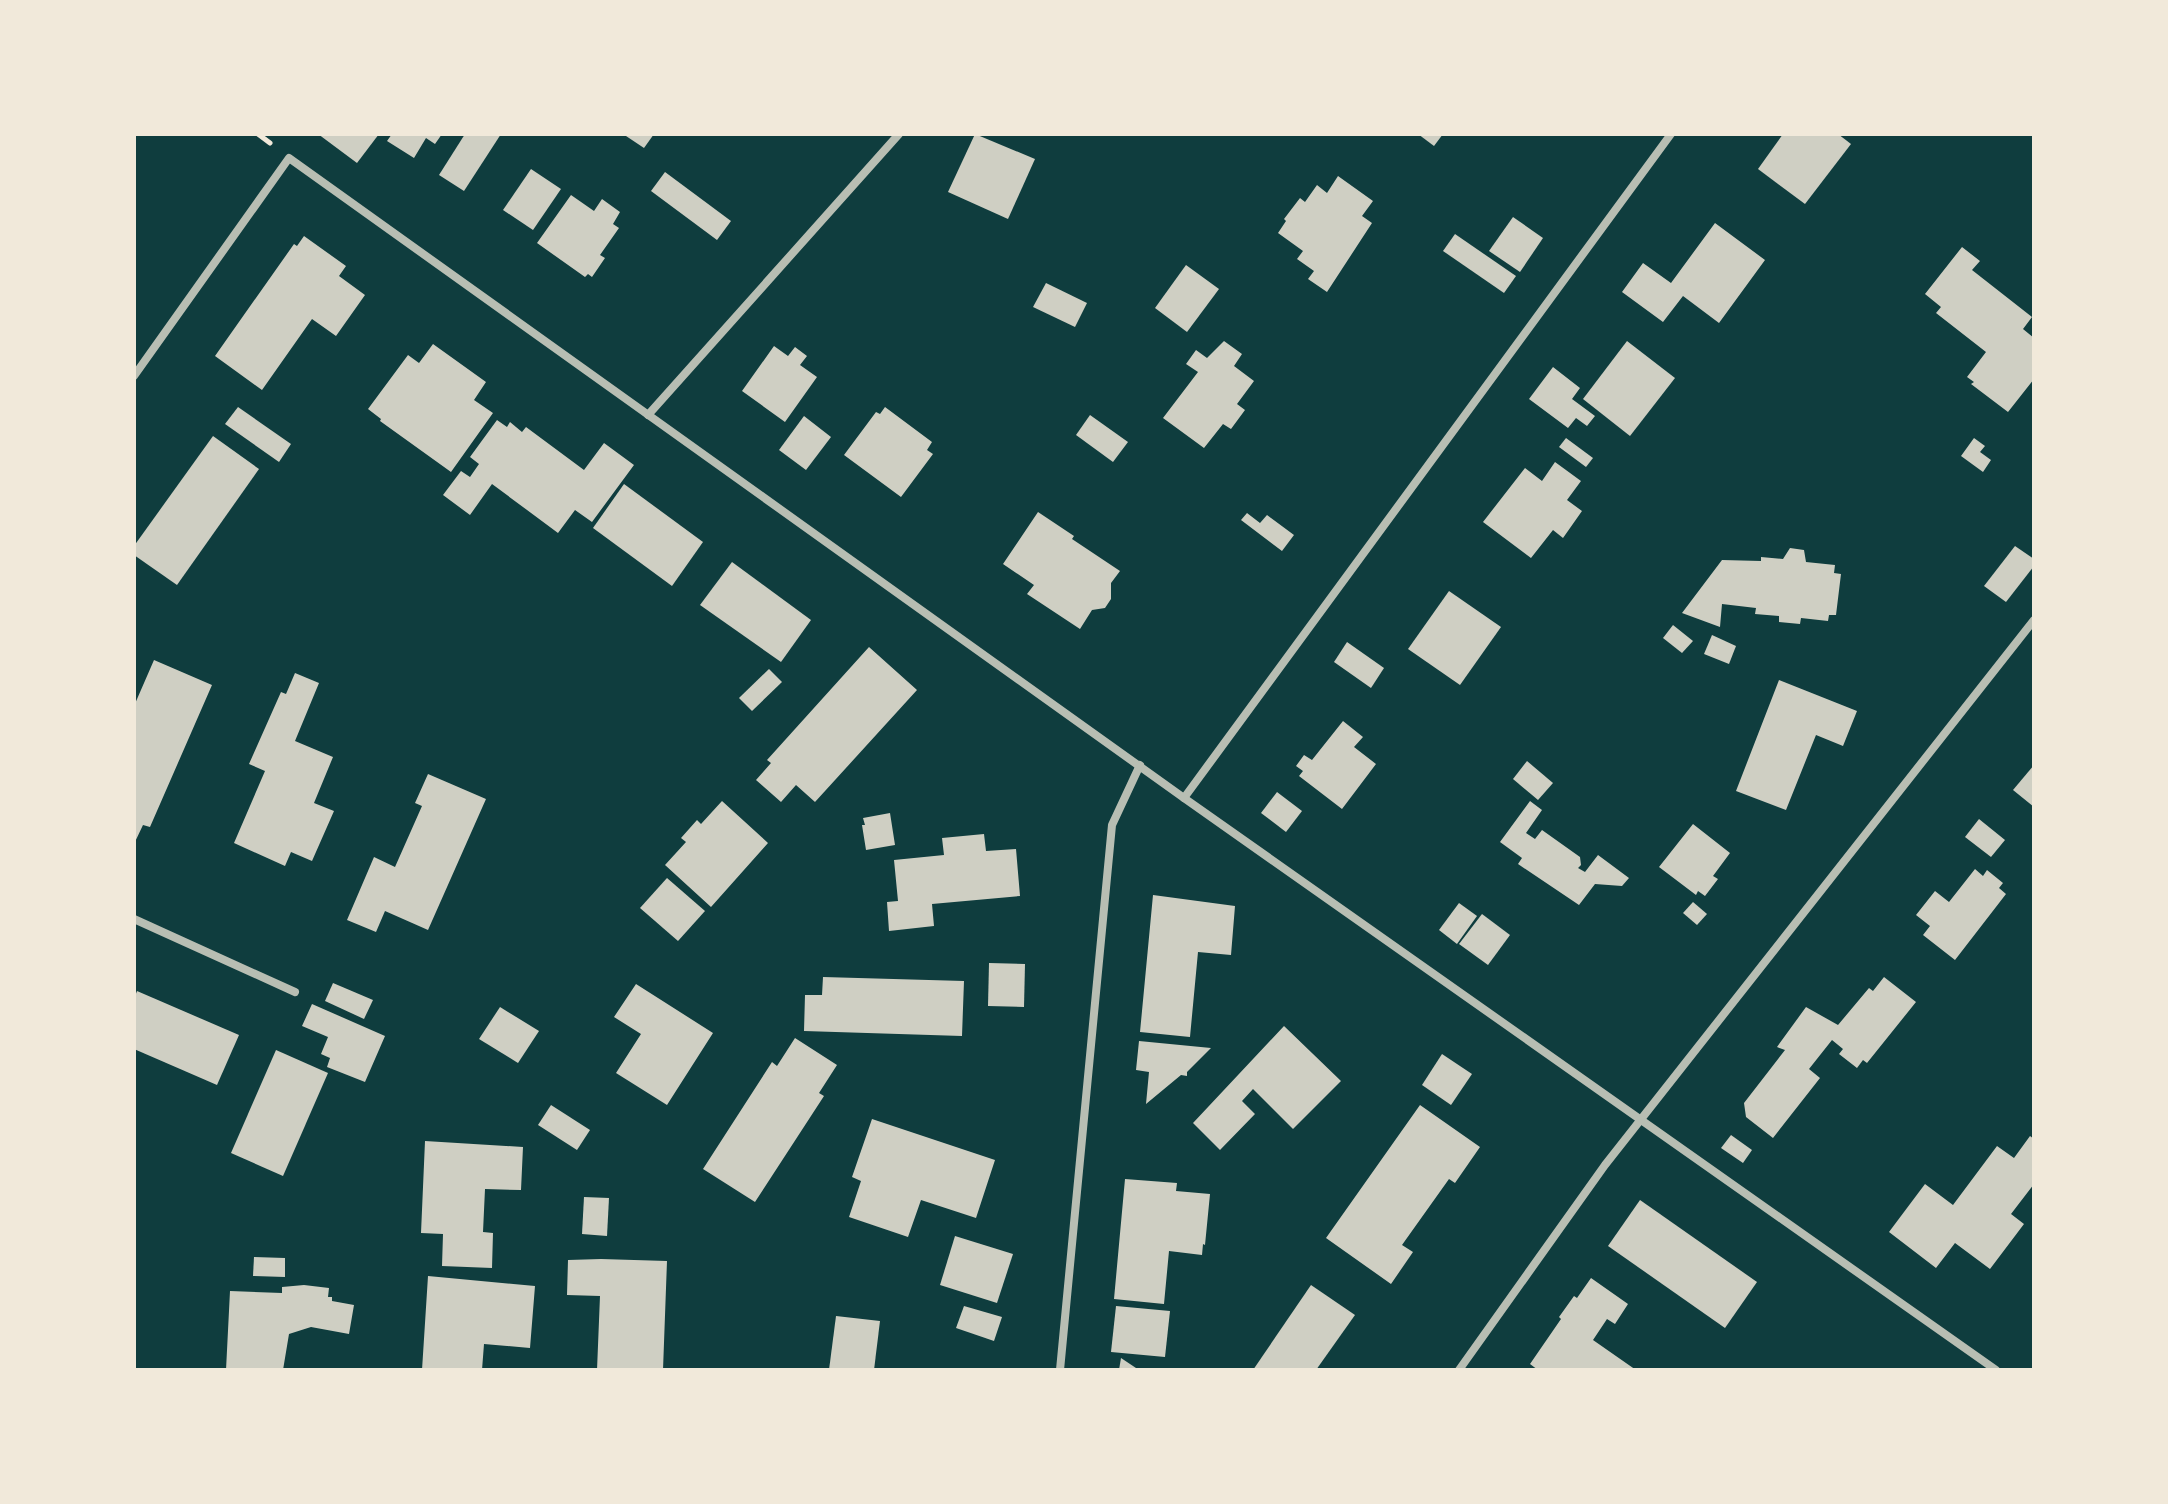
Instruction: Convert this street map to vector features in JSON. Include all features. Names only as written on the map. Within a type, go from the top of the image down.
[{"type":"street","points":[[648,415],[899,134]]},
{"type":"street","points":[[1184,798],[1671,134]]},
{"type":"street","points":[[134,376],[289,158],[1184,798],[1996,1370]]},
{"type":"street","points":[[1459,1370],[1605,1165],[2034,620]]},
{"type":"street","points":[[1060,1370],[1112,825],[1140,765]]},
{"type":"street","points":[[134,919],[295,992]]},
{"type":"building","points":[[318,134],[379,134],[357,163]]},
{"type":"building","points":[[392,134],[442,134],[435,144],[426,138],[414,158],[387,141]]},
{"type":"building","points":[[465,134],[501,134],[464,191],[439,175]]},
{"type":"building","points":[[623,134],[654,134],[644,148]]},
{"type":"building","points":[[975,134],[1035,159],[1008,219],[948,192]]},
{"type":"building","points":[[1418,134],[1443,134],[1434,146]]},
{"type":"building","points":[[1783,134],[1838,134],[1851,144],[1805,204],[1758,169]]},
{"type":"building","points":[[531,169],[561,189],[533,230],[503,210]]},
{"type":"building","points":[[665,172],[731,221],[717,240],[651,191]]},
{"type":"building","points":[[1338,176],[1373,201],[1362,216],[1372,223],[1327,292],[1308,279],[1314,271],[1297,259],[1303,251],[1278,233],[1300,198],[1305,202],[1317,185],[1327,193]]},
{"type":"building","points":[[571,195],[594,211],[602,199],[620,212],[613,224],[619,228],[600,255],[605,258],[592,277],[588,274],[585,277],[537,243]]},
{"type":"building","points":[[1513,217],[1543,238],[1520,272],[1489,251]]},
{"type":"building","points":[[1715,223],[1765,260],[1719,323],[1683,296],[1663,322],[1622,292],[1643,263],[1671,283]]},
{"type":"building","points":[[1455,234],[1516,276],[1504,293],[1443,251]]},
{"type":"building","points":[[304,236],[346,266],[339,276],[365,295],[336,336],[312,319],[262,390],[215,356],[294,244],[297,246]]},
{"type":"building","points":[[1962,247],[1980,261],[1972,270],[2032,317],[2023,329],[2034,338],[2034,379],[2008,412],[1971,384],[1974,382],[1967,377],[1986,352],[1936,313],[1941,307],[1925,294]]},
{"type":"building","points":[[1186,265],[1219,289],[1187,332],[1155,308]]},
{"type":"building","points":[[1046,283],[1087,303],[1075,327],[1033,307]]},
{"type":"building","points":[[1224,341],[1242,354],[1234,366],[1254,381],[1237,404],[1245,410],[1231,429],[1223,424],[1204,448],[1163,418],[1198,372],[1186,364],[1196,350],[1207,358]]},
{"type":"building","points":[[1627,341],[1675,378],[1630,436],[1583,399]]},
{"type":"building","points":[[433,344],[486,382],[474,400],[493,413],[451,472],[368,409],[408,355],[419,363]]},
{"type":"building","points":[[774,346],[788,356],[795,347],[807,356],[800,365],[817,377],[785,422],[742,391]]},
{"type":"building","points":[[1553,367],[1580,388],[1572,399],[1595,416],[1587,426],[1576,418],[1568,428],[1529,399]]},
{"type":"building","points":[[238,407],[291,444],[279,462],[225,424]]},
{"type":"building","points":[[885,407],[932,442],[927,450],[933,454],[901,497],[844,455],[876,412],[880,414]]},
{"type":"building","points":[[1090,415],[1128,442],[1113,462],[1076,435]]},
{"type":"building","points":[[804,416],[831,437],[806,470],[779,450]]},
{"type":"building","points":[[497,420],[507,427],[510,422],[522,432],[526,427],[584,470],[604,443],[634,465],[592,522],[575,510],[558,533],[492,484],[470,515],[443,495],[461,471],[470,477],[479,464],[470,457]]},
{"type":"building","points":[[213,436],[259,469],[177,585],[134,555],[134,546]]},
{"type":"building","points":[[1566,438],[1593,458],[1586,467],[1559,447]]},
{"type":"building","points":[[1974,438],[1985,446],[1980,452],[1991,460],[1983,472],[1961,456]]},
{"type":"building","points":[[1555,462],[1581,481],[1567,500],[1582,511],[1563,538],[1553,530],[1531,558],[1483,522],[1525,468],[1542,481]]},
{"type":"building","points":[[624,484],[703,542],[672,586],[593,528]]},
{"type":"building","points":[[1038,512],[1120,571],[1111,583],[1111,599],[1105,608],[1092,610],[1080,629],[1027,594],[1034,585],[1003,564]]},
{"type":"building","points":[[1247,513],[1260,523],[1267,515],[1294,535],[1282,551],[1241,520]]},
{"type":"building","points":[[2015,546],[2034,559],[2034,566],[2006,602],[1984,586]]},
{"type":"building","points":[[1790,548],[1804,550],[1806,562],[1835,565],[1834,573],[1841,574],[1836,615],[1829,615],[1828,621],[1801,618],[1800,624],[1779,622],[1779,616],[1755,614],[1756,608],[1722,604],[1720,627],[1682,613],[1722,560],[1783,559]]},
{"type":"building","points":[[732,562],[811,620],[781,662],[700,605]]},
{"type":"building","points":[[1449,591],[1501,627],[1460,685],[1408,649]]},
{"type":"building","points":[[1673,625],[1693,641],[1682,653],[1663,638]]},
{"type":"building","points":[[1712,635],[1736,646],[1729,664],[1704,654]]},
{"type":"building","points":[[1347,642],[1384,668],[1371,688],[1334,662]]},
{"type":"building","points":[[869,647],[917,690],[815,802],[796,785],[781,802],[756,780],[771,763],[767,760]]},
{"type":"building","points":[[154,660],[212,685],[150,827],[143,825],[134,844],[134,706]]},
{"type":"building","points":[[769,669],[782,682],[752,711],[739,698]]},
{"type":"building","points":[[295,673],[319,683],[295,741],[333,757],[314,803],[334,811],[312,861],[291,852],[285,866],[234,843],[265,771],[249,764],[281,692],[286,694]]},
{"type":"building","points":[[1779,680],[1857,711],[1843,746],[1816,735],[1786,810],[1736,791]]},
{"type":"building","points":[[1343,721],[1363,737],[1354,747],[1376,764],[1342,809],[1299,776],[1303,771],[1296,766],[1304,755],[1312,760]]},
{"type":"building","points":[[1527,761],[1553,783],[1538,800],[1513,779]]},
{"type":"building","points":[[2034,765],[2034,807],[2013,790]]},
{"type":"building","points":[[428,774],[486,799],[428,930],[385,911],[376,932],[347,920],[374,857],[395,867],[422,806],[415,803]]},
{"type":"building","points":[[1277,792],[1302,811],[1286,832],[1261,813]]},
{"type":"building","points":[[722,801],[768,843],[711,907],[665,865],[686,842],[681,838],[697,820],[701,824]]},
{"type":"building","points":[[1530,801],[1542,810],[1526,833],[1535,839],[1542,830],[1580,857],[1581,865],[1578,868],[1585,872],[1598,855],[1629,878],[1622,886],[1595,884],[1579,905],[1518,864],[1522,858],[1500,842]]},
{"type":"building","points":[[890,813],[895,845],[866,850],[863,818]]},
{"type":"building","points":[[1979,819],[2005,840],[1991,857],[1965,837]]},
{"type":"building","points":[[1693,824],[1730,853],[1713,876],[1718,879],[1705,896],[1698,891],[1696,895],[1659,867]]},
{"type":"building","points":[[984,834],[986,851],[1016,849],[1020,896],[932,904],[934,926],[889,931],[887,902],[898,901],[894,860],[944,855],[942,838]]},
{"type":"building","points":[[1975,869],[1983,876],[1987,870],[2003,883],[1999,888],[2006,894],[1955,960],[1923,935],[1930,926],[1916,915],[1935,891],[1949,902]]},
{"type":"building","points":[[667,878],[705,911],[678,941],[640,908]]},
{"type":"building","points":[[1153,895],[1235,906],[1231,955],[1198,952],[1190,1037],[1140,1032]]},
{"type":"building","points":[[1693,902],[1707,914],[1697,925],[1683,913]]},
{"type":"building","points":[[1459,903],[1477,916],[1457,944],[1439,930]]},
{"type":"building","points":[[1482,914],[1510,935],[1488,965],[1459,944]]},
{"type":"building","points":[[989,963],[1025,964],[1024,1007],[988,1006]]},
{"type":"building","points":[[823,977],[964,981],[962,1036],[804,1031],[805,995],[822,995]]},
{"type":"building","points":[[1884,977],[1916,1002],[1867,1063],[1863,1060],[1857,1068],[1839,1054],[1843,1049],[1832,1040],[1809,1069],[1820,1078],[1773,1138],[1746,1117],[1744,1103],[1785,1050],[1777,1047],[1806,1007],[1838,1025],[1869,988],[1873,991]]},
{"type":"building","points":[[333,983],[373,1000],[364,1019],[325,1001]]},
{"type":"building","points":[[636,984],[713,1033],[667,1105],[616,1073],[641,1034],[614,1017]]},
{"type":"building","points":[[137,991],[239,1035],[217,1085],[134,1049],[134,999]]},
{"type":"building","points":[[312,1004],[385,1036],[365,1082],[327,1067],[330,1058],[321,1054],[328,1037],[302,1026]]},
{"type":"building","points":[[500,1007],[539,1031],[518,1063],[479,1039]]},
{"type":"building","points":[[1284,1026],[1341,1081],[1293,1129],[1253,1089],[1242,1101],[1255,1114],[1220,1150],[1193,1123]]},
{"type":"building","points":[[795,1038],[837,1065],[819,1093],[824,1096],[755,1202],[703,1169],[772,1062],[777,1066]]},
{"type":"building","points":[[1139,1041],[1211,1048],[1187,1072],[1187,1076],[1181,1075],[1146,1104],[1149,1072],[1136,1070]]},
{"type":"building","points":[[276,1050],[328,1073],[283,1176],[231,1153]]},
{"type":"building","points":[[1442,1054],[1472,1074],[1451,1105],[1422,1085]]},
{"type":"building","points":[[551,1105],[590,1130],[577,1150],[538,1125]]},
{"type":"building","points":[[1420,1105],[1480,1147],[1455,1183],[1449,1179],[1402,1245],[1413,1252],[1391,1284],[1326,1238]]},
{"type":"building","points":[[872,1119],[995,1160],[976,1218],[921,1200],[908,1237],[849,1217],[861,1181],[852,1177]]},
{"type":"building","points":[[1731,1135],[1752,1150],[1743,1163],[1721,1148]]},
{"type":"building","points":[[2030,1136],[2034,1139],[2034,1184],[2011,1214],[2024,1224],[1990,1269],[1955,1243],[1936,1268],[1889,1232],[1925,1184],[1953,1205],[1997,1146],[2014,1158]]},
{"type":"building","points":[[425,1141],[523,1147],[521,1190],[485,1189],[483,1232],[493,1233],[492,1268],[442,1266],[443,1234],[421,1233]]},
{"type":"building","points":[[1125,1179],[1177,1183],[1176,1191],[1210,1194],[1202,1255],[1169,1251],[1164,1304],[1114,1299]]},
{"type":"building","points":[[584,1197],[609,1198],[607,1236],[582,1234]]},
{"type":"building","points":[[1640,1200],[1757,1282],[1725,1328],[1608,1246]]},
{"type":"building","points":[[955,1236],[1013,1254],[997,1303],[940,1285]]},
{"type":"building","points":[[254,1257],[285,1258],[285,1277],[253,1276]]},
{"type":"building","points":[[568,1260],[667,1261],[663,1370],[597,1370],[600,1296],[567,1295]]},
{"type":"building","points":[[428,1276],[535,1286],[530,1348],[484,1344],[482,1370],[422,1370]]},
{"type":"building","points":[[1591,1278],[1628,1304],[1615,1324],[1607,1319],[1593,1340],[1636,1370],[1538,1370],[1530,1364],[1561,1319],[1559,1317]]},
{"type":"building","points":[[304,1285],[329,1288],[328,1297],[332,1297],[332,1301],[354,1305],[349,1334],[311,1327],[289,1334],[283,1370],[226,1370],[230,1291],[282,1293],[282,1287]]},
{"type":"building","points":[[1311,1285],[1355,1315],[1316,1370],[1253,1370]]},
{"type":"building","points":[[964,1306],[1002,1317],[994,1341],[956,1328]]},
{"type":"building","points":[[1116,1306],[1170,1311],[1165,1357],[1111,1352]]},
{"type":"building","points":[[836,1316],[880,1321],[874,1370],[829,1370]]},
{"type":"building","points":[[1121,1358],[1139,1370],[1119,1370]]}]
